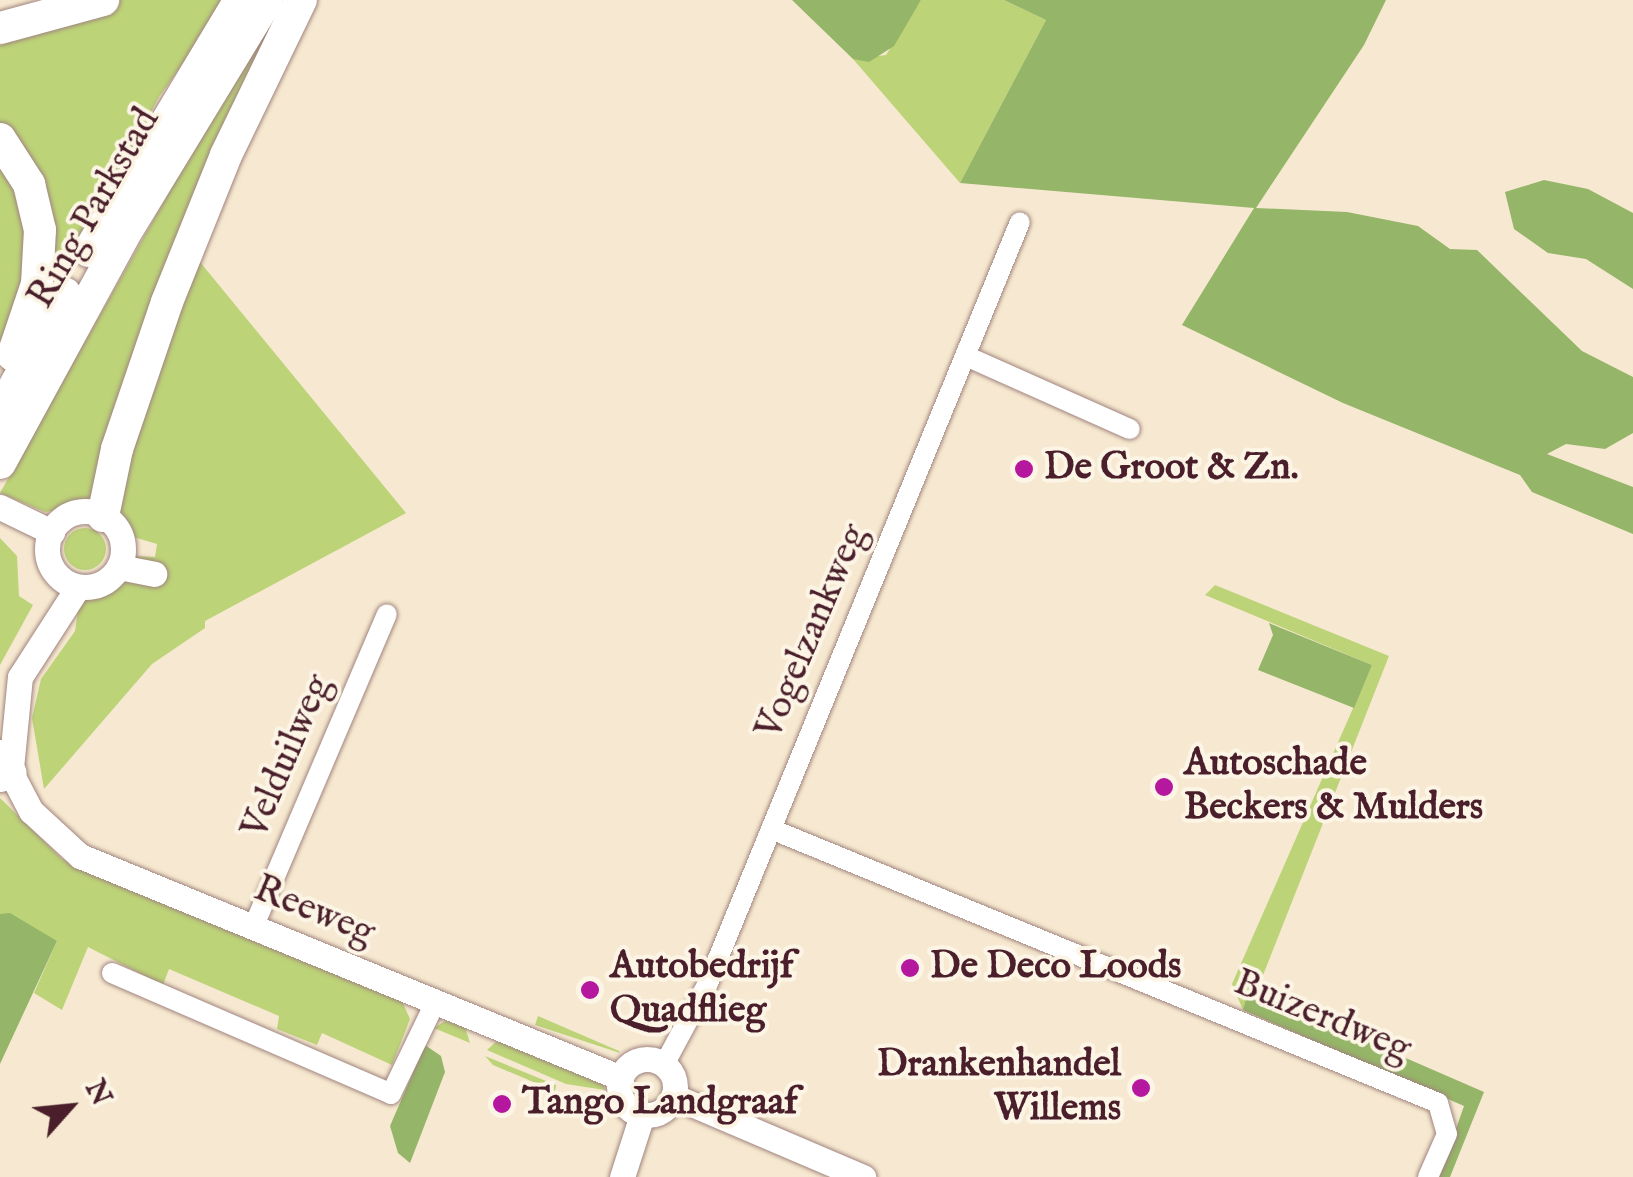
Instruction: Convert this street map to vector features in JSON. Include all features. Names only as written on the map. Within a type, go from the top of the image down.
[{"type":"highway","points":[[0,28],[103,0]]},
{"type":"highway","name":"Ring Parkstad","points":[[0,413],[240,0]]},
{"type":"highway","name":"Ring Parkstad","points":[[0,463],[123,237],[267,0]]},
{"type":"highway","points":[[103,516],[116,449],[167,302],[226,155],[301,0]]},
{"type":"highway","points":[[0,139],[29,184],[41,259],[0,392]]},
{"type":"street","name":"Vogelzankweg","points":[[664,1065],[703,996],[968,357],[1020,222]]},
{"type":"street","points":[[968,357],[1130,429]]},
{"type":"street","points":[[0,507],[52,532]]},
{"type":"street","points":[[72,514],[103,516],[122,540],[119,567],[97,585],[78,586],[54,571],[48,556],[52,532],[72,514]]},
{"type":"street","points":[[119,567],[154,574]]},
{"type":"street","points":[[0,687],[54,571]]},
{"type":"street","name":"Reeweg","points":[[78,586],[20,677],[4,767],[31,811],[70,850],[621,1078]]},
{"type":"street","name":"Velduilweg","points":[[253,928],[387,614]]},
{"type":"street","name":"Buizerdweg","points":[[771,829],[1438,1103],[1446,1134],[1428,1177]]},
{"type":"street","points":[[112,973],[391,1094],[435,1002]]},
{"type":"street","points":[[639,1061],[664,1065],[673,1096],[657,1113],[642,1115],[626,1105],[621,1078],[639,1061]]},
{"type":"street","points":[[673,1096],[863,1177]]},
{"type":"street","points":[[622,1177],[642,1115]]},
{"type":"green space","points":[[114,0],[228,0],[159,97],[29,339],[43,277],[0,131],[0,33]]},
{"type":"green space","points":[[277,0],[295,0],[94,506],[45,512],[0,493]]},
{"type":"green space","points":[[792,0],[921,0],[894,46],[869,62],[853,59]]},
{"type":"green space","points":[[921,0],[1004,0],[1046,20],[960,183],[853,59],[886,55]]},
{"type":"green space","points":[[1004,0],[1386,0],[1364,45],[1256,208],[1347,212],[1418,226],[1450,249],[1477,250],[1582,351],[1633,377],[1633,433],[1605,449],[1566,444],[1547,454],[1633,487],[1633,534],[1532,492],[1520,475],[1343,403],[1182,325],[1254,208],[960,183],[1046,20]]},
{"type":"green space","points":[[0,149],[34,233],[0,366]]},
{"type":"green space","points":[[1544,180],[1588,189],[1633,213],[1633,289],[1586,259],[1548,253],[1514,229],[1505,192]]},
{"type":"green space","points":[[191,251],[406,513],[205,621],[205,628],[152,664],[44,789],[32,718],[41,679],[75,631],[80,597],[122,578],[134,556],[155,557],[157,544],[130,536],[113,505]]},
{"type":"green space","points":[[85,528],[100,534],[106,549],[100,564],[85,570],[70,564],[64,549],[70,534]]},
{"type":"green space","points":[[0,538],[17,556],[19,596],[33,605],[0,665]]},
{"type":"green space","points":[[1215,585],[1389,656],[1256,993],[1250,985],[1243,1010],[1232,984],[1372,665],[1205,595]]},
{"type":"green space","points":[[1269,623],[1372,665],[1354,708],[1258,670],[1273,635]]},
{"type":"green space","points":[[0,798],[62,859],[402,1001],[410,1019],[392,1065],[322,1033],[317,1045],[277,1029],[279,1016],[169,969],[163,985],[88,947],[62,1010],[34,993],[57,941],[0,914]]},
{"type":"green space","points":[[10,913],[57,941],[0,1064],[0,914]]},
{"type":"green space","points":[[1250,983],[1256,993],[1484,1092],[1450,1177],[1439,1177],[1464,1106],[1243,1010]]},
{"type":"green space","points":[[538,1016],[619,1051],[620,1053],[535,1025]]},
{"type":"green space","points":[[445,1021],[465,1027],[470,1043],[434,1028]]},
{"type":"green space","points":[[498,1040],[602,1082],[605,1090],[566,1084],[487,1050]]},
{"type":"green space","points":[[425,1045],[441,1056],[445,1072],[410,1163],[398,1153],[390,1126]]},
{"type":"green space","points":[[485,1056],[556,1085],[555,1091],[493,1065]]},
{"type":"place","name":"De Groot & Zn.","points":[[1024,469]]},
{"type":"place","name":"Autoschade Beckers & Mulders","points":[[1164,787]]},
{"type":"place","name":"De Deco Loods","points":[[910,968]]},
{"type":"place","name":"Autobedrijf Quadflieg","points":[[590,990]]},
{"type":"place","name":"Drankenhandel Willems","points":[[1141,1088]]},
{"type":"place","name":"Tango Landgraaf","points":[[502,1104]]}]
